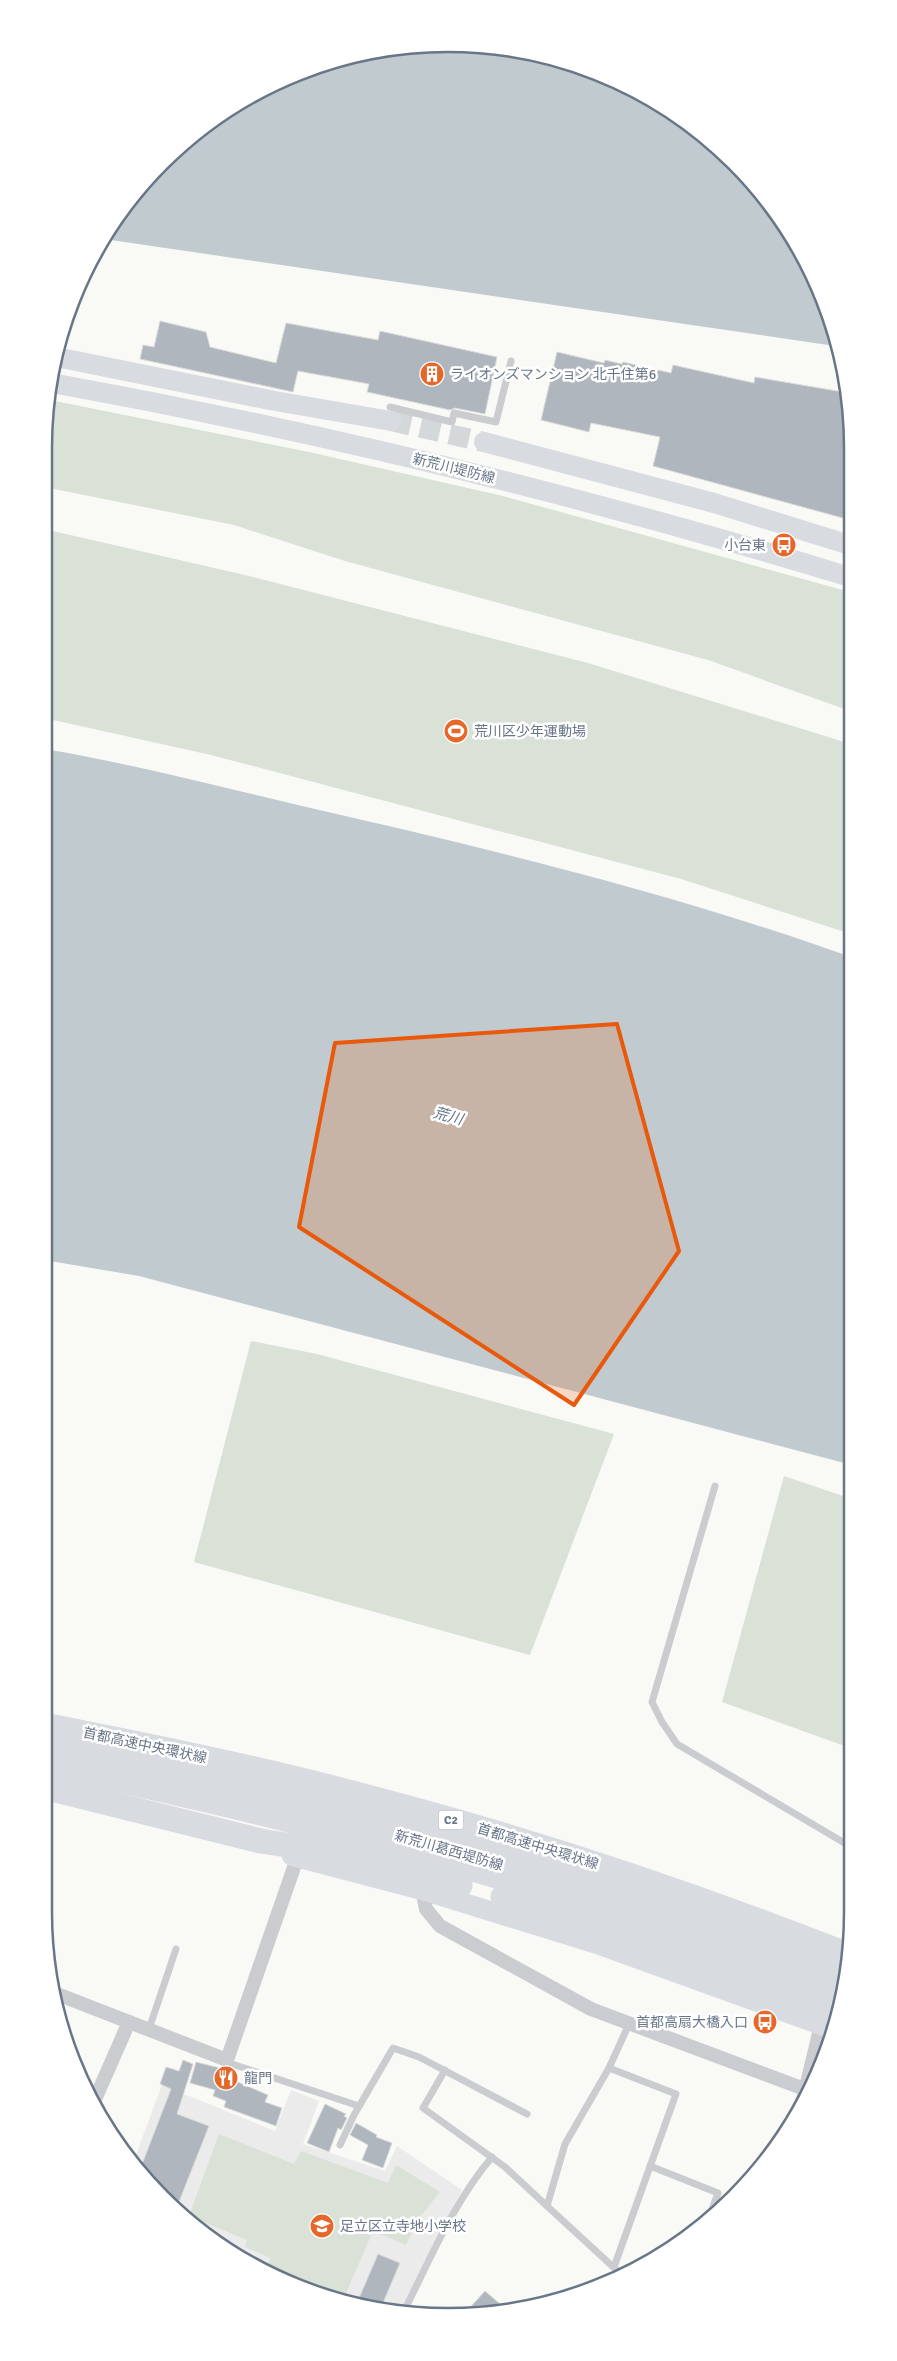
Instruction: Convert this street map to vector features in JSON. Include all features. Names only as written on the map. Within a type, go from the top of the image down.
[{"type":"highway","name":"首都高速中央環状線","points":[[52,1726],[276,1774],[451,1820],[632,1875],[842,1953]]},
{"type":"highway","points":[[52,1744],[188,1773],[446,1838],[624,1894],[833,1967]]},
{"type":"highway","points":[[52,1766],[268,1814],[528,1886],[707,1944],[836,1994]]},
{"type":"highway","points":[[52,1789],[261,1841],[353,1856],[524,1903],[612,1931],[828,2023]]},
{"type":"main road","points":[[63,358],[275,401],[390,414]]},
{"type":"main road","name":"新荒川堤防線","points":[[58,384],[307,434],[434,462],[659,520],[844,575]]},
{"type":"main road","points":[[484,442],[714,503],[844,543]]},
{"type":"main road","name":"新荒川葛西堤防線","points":[[52,1754],[311,1813],[442,1847],[622,1902],[839,1979]]},
{"type":"main road","points":[[52,1798],[298,1857],[422,1890],[600,1945],[828,2023]]},
{"type":"main road","points":[[311,1813],[355,1810],[391,1816],[448,1830],[628,1886],[833,1967]]},
{"type":"street","points":[[61,1996],[149,2028],[227,2060],[298,1857],[311,1813]]},
{"type":"street","points":[[422,1890],[426,1909],[440,1926],[591,2009],[803,2089]]},
{"type":"street","points":[[97,2095],[129,2022]]},
{"type":"lane","points":[[390,414],[452,422],[454,413],[496,422],[511,361]]},
{"type":"lane","points":[[715,1486],[652,1702],[662,1722],[677,1744],[844,1843]]},
{"type":"lane","points":[[149,2028],[176,1949]]},
{"type":"lane","points":[[547,2206],[565,2144],[609,2068],[628,2024]]},
{"type":"lane","points":[[340,2145],[359,2106],[393,2048],[445,2070],[527,2114]]},
{"type":"lane","points":[[227,2060],[240,2067],[359,2106]]},
{"type":"lane","points":[[609,2068],[676,2094],[614,2268]]},
{"type":"lane","points":[[445,2070],[423,2108],[492,2157],[617,2271]]},
{"type":"lane","points":[[407,2306],[454,2212],[476,2176],[492,2157]]},
{"type":"lane","points":[[650,2166],[718,2193],[712,2208]]},
{"type":"highlighted area","points":[[617,1024],[679,1251],[574,1405],[299,1227],[335,1043]]},
{"type":"shaded area","points":[[56,401],[309,452],[503,496],[844,590],[844,709],[708,660],[345,561],[234,525],[52,489],[53,423]]},
{"type":"shaded area","name":"荒川区少年運動場","points":[[52,531],[245,575],[588,663],[844,742],[844,932],[681,879],[211,755],[52,720]]},
{"type":"shaded area","points":[[251,1341],[317,1354],[614,1434],[530,1655],[194,1562]]},
{"type":"shaded area","points":[[784,1476],[844,1496],[844,1746],[722,1702]]},
{"type":"shaded area","name":"足立区立寺地小学校","points":[[162,2085],[275,2131],[291,2090],[319,2101],[303,2144],[385,2171],[397,2146],[462,2190],[403,2306],[346,2295],[273,2268],[228,2242],[207,2227],[168,2193],[136,2156]]},
{"type":"shaded area","points":[[219,2134],[294,2164],[301,2151],[388,2183],[396,2165],[440,2192],[418,2219],[406,2245],[373,2231],[345,2295],[297,2278],[268,2265],[271,2258],[245,2247],[247,2240],[199,2220],[190,2213]]},
{"type":"water","points":[[448,52],[500,56],[551,66],[624,93],[669,119],[710,151],[746,187],[778,228],[804,273],[831,345],[112,240],[134,207],[168,168],[207,134],[228,119],[273,93],[321,74],[371,60],[423,53]]},
{"type":"water","name":"荒川","points":[[52,750],[173,775],[510,855],[716,912],[844,955],[844,1463],[139,1276],[52,1261]]},
{"type":"building","points":[[160,321],[206,332],[210,347],[276,363],[286,323],[378,340],[380,331],[497,357],[485,414],[455,408],[450,410],[367,392],[369,384],[298,371],[293,392],[140,359],[143,345],[154,347]]},
{"type":"building","points":[[557,352],[604,363],[605,360],[622,364],[623,362],[671,373],[673,365],[754,383],[755,377],[840,391],[844,423],[844,518],[653,466],[660,437],[591,423],[589,432],[541,420]]},
{"type":"building","points":[[183,2060],[193,2064],[177,2114],[209,2126],[179,2203],[142,2164],[171,2089],[160,2084],[166,2067],[179,2071]]},
{"type":"building","points":[[196,2062],[236,2072],[233,2080],[268,2095],[265,2102],[282,2108],[276,2126],[224,2107],[226,2101],[213,2096],[215,2090],[190,2083]]},
{"type":"building","points":[[325,2104],[346,2114],[344,2116],[347,2118],[341,2130],[338,2128],[329,2152],[307,2143]]},
{"type":"building","points":[[356,2123],[377,2135],[376,2137],[392,2143],[383,2168],[362,2160],[368,2145],[350,2135]]},
{"type":"building","points":[[378,2254],[400,2263],[383,2303],[359,2298]]},
{"type":"building","points":[[485,2291],[501,2305],[474,2308],[470,2308]]},
{"type":"tunnel","points":[[391,421],[484,442]]},
{"type":"place","name":"ライオンズマンション 北千住第6","points":[[432,374]]},
{"type":"place","name":"小台東","points":[[784,545]]},
{"type":"place","name":"荒川区少年運動場","points":[[456,731]]},
{"type":"place","name":"首都高扇大橋入口","points":[[765,2022]]},
{"type":"place","name":"龍門","points":[[226,2078]]},
{"type":"place","name":"足立区立寺地小学校","points":[[322,2226]]}]
